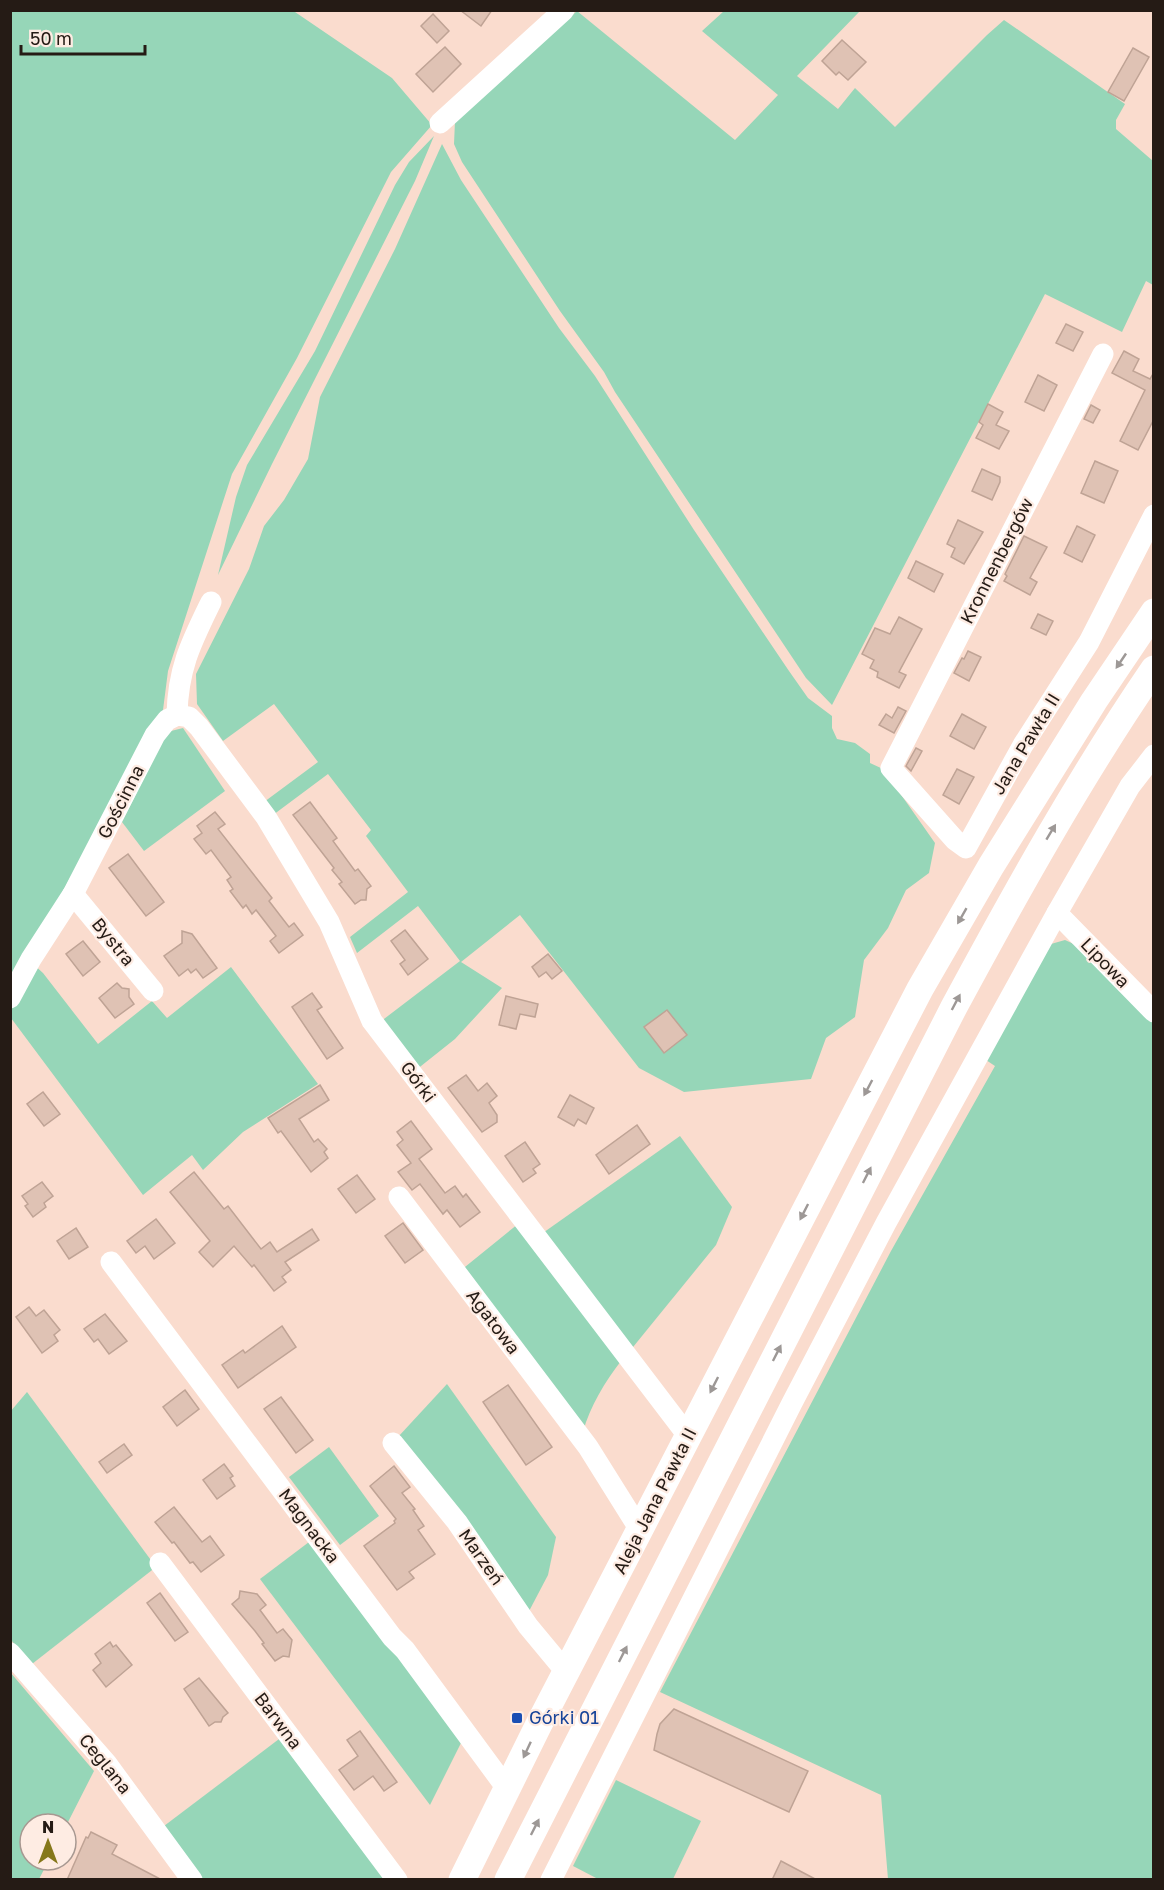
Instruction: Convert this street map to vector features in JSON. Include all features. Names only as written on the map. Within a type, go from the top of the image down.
[{"type":"main road","name":"Aleja Jana Pawła II","points":[[462,1880],[539,1724],[920,989],[991,866],[1094,701],[1154,612]]},
{"type":"main road","points":[[508,1880],[954,1007],[1017,889],[1112,732],[1154,669]]},
{"type":"street","points":[[440,123],[564,10]]},
{"type":"street","name":"Kronnenbergów","points":[[966,848],[955,840],[891,768],[1103,354]]},
{"type":"street","name":"Jana Pawła II","points":[[966,848],[1023,745],[1089,642],[1154,515]]},
{"type":"street","points":[[177,715],[177,691],[182,667],[210,602]]},
{"type":"street","name":"Gościnna","points":[[10,998],[31,959],[73,894],[155,735],[167,720],[177,715]]},
{"type":"street","name":"Górki","points":[[177,715],[189,717],[199,727],[266,817],[330,922],[372,1021],[688,1436]]},
{"type":"street","points":[[551,1880],[869,1254],[1057,913],[1130,786],[1154,755]]},
{"type":"street","name":"Bystra","points":[[73,894],[153,991]]},
{"type":"street","name":"Lipowa","points":[[1057,913],[1154,1012]]},
{"type":"street","name":"Agatowa","points":[[399,1197],[588,1447],[640,1530]]},
{"type":"street","name":"Magnacka","points":[[111,1262],[392,1637],[405,1650],[508,1790]]},
{"type":"street","name":"Marzeń","points":[[393,1443],[457,1522],[528,1626],[567,1673]]},
{"type":"street","name":"Barwna","points":[[160,1563],[397,1880]]},
{"type":"street","name":"Ceglana","points":[[10,1653],[107,1764],[192,1880]]},
{"type":"green space","points":[[11,11],[296,11],[392,78],[432,125],[391,172],[297,358],[232,474],[168,671],[163,710],[11,985]]},
{"type":"green space","points":[[577,11],[735,140],[778,95],[702,31],[724,11],[860,11],[797,76],[838,109],[855,88],[895,127],[1004,20],[1125,104],[1116,120],[1116,129],[1153,161],[1153,285],[1146,281],[1122,332],[1045,294],[832,705],[806,678],[615,392],[604,372],[560,311],[462,162],[454,144],[455,121]]},
{"type":"green space","points":[[434,136],[415,181],[218,575],[236,497],[247,465],[315,351],[395,185],[409,162]]},
{"type":"green space","points":[[442,144],[461,180],[559,328],[595,376],[694,530],[808,698],[832,716],[832,728],[837,739],[855,743],[870,754],[870,763],[883,769],[935,843],[929,873],[906,890],[888,928],[864,960],[855,1017],[826,1038],[811,1079],[684,1092],[639,1068],[520,915],[461,962],[502,988],[455,1039],[416,1070],[380,1022],[460,961],[418,906],[357,953],[350,937],[408,892],[366,836],[371,830],[328,774],[273,815],[264,802],[318,762],[274,704],[223,741],[197,704],[196,674],[249,569],[264,526],[284,500],[308,459],[320,397],[395,249]]},
{"type":"green space","points":[[183,728],[225,791],[144,851],[122,822],[167,732]]},
{"type":"green space","points":[[1065,940],[1076,945],[1153,1022],[1153,1879],[888,1879],[881,1795],[660,1692],[891,1251],[995,1066],[986,1060],[1051,944]]},
{"type":"green space","points":[[32,963],[43,973],[98,1044],[152,1001],[167,1018],[231,967],[318,1084],[243,1132],[203,1170],[192,1155],[143,1195],[11,1018],[11,1010]]},
{"type":"green space","points":[[680,1136],[732,1207],[716,1245],[629,1352],[540,1235]]},
{"type":"green space","points":[[518,1224],[621,1361],[599,1395],[583,1432],[460,1271]]},
{"type":"green space","points":[[447,1384],[556,1537],[548,1575],[527,1615],[398,1437]]},
{"type":"green space","points":[[27,1392],[156,1567],[32,1664],[11,1640],[10,1412]]},
{"type":"green space","points":[[329,1447],[379,1516],[340,1545],[289,1477]]},
{"type":"green space","points":[[313,1539],[463,1739],[430,1805],[260,1579]]},
{"type":"green space","points":[[10,1672],[94,1771],[73,1812],[18,1812],[18,1872],[43,1872],[39,1879],[11,1879]]},
{"type":"green space","points":[[283,1736],[389,1879],[203,1879],[164,1826]]},
{"type":"green space","points":[[616,1780],[701,1821],[673,1879],[598,1879],[573,1866]]},
{"type":"building","points":[[460,10],[492,10],[481,26]]},
{"type":"building","points":[[433,14],[449,31],[437,43],[421,26]]},
{"type":"building","points":[[842,40],[866,62],[848,80],[839,72],[836,75],[822,61]]},
{"type":"building","points":[[445,47],[461,64],[433,92],[416,74]]},
{"type":"building","points":[[1133,48],[1149,57],[1124,101],[1108,92]]},
{"type":"building","points":[[1066,324],[1083,332],[1073,351],[1056,343]]},
{"type":"building","points":[[1124,351],[1139,359],[1133,371],[1150,379],[1154,372],[1154,419],[1138,450],[1120,441],[1145,390],[1112,373]]},
{"type":"building","points":[[1038,375],[1057,385],[1044,411],[1025,402]]},
{"type":"building","points":[[988,404],[1003,412],[996,425],[1009,431],[999,449],[976,438],[983,425],[979,422]]},
{"type":"building","points":[[1091,405],[1100,410],[1093,423],[1084,419]]},
{"type":"building","points":[[1095,461],[1118,471],[1104,503],[1081,493]]},
{"type":"building","points":[[982,469],[1000,477],[992,500],[972,491]]},
{"type":"building","points":[[958,520],[983,532],[964,564],[951,557],[955,548],[947,544]]},
{"type":"building","points":[[1077,526],[1095,535],[1082,562],[1064,553]]},
{"type":"building","points":[[1024,536],[1047,547],[1030,578],[1037,582],[1030,595],[1004,581],[1007,576],[1005,574]]},
{"type":"building","points":[[916,561],[943,574],[934,592],[908,578]]},
{"type":"building","points":[[1038,614],[1053,621],[1046,635],[1031,628]]},
{"type":"building","points":[[899,617],[922,629],[899,672],[906,675],[899,688],[877,677],[878,672],[870,668],[874,660],[862,654],[875,628],[890,634]]},
{"type":"building","points":[[968,651],[981,657],[969,681],[954,673]]},
{"type":"building","points":[[898,707],[906,711],[894,733],[879,725],[886,714],[892,718]]},
{"type":"building","points":[[962,714],[986,727],[974,749],[950,736]]},
{"type":"building","points":[[916,748],[922,751],[911,771],[906,766]]},
{"type":"building","points":[[957,769],[974,777],[959,804],[943,795]]},
{"type":"building","points":[[310,802],[337,838],[333,841],[355,871],[358,869],[371,886],[367,889],[366,900],[355,904],[339,884],[342,882],[332,870],[334,868],[293,815]]},
{"type":"building","points":[[215,812],[225,824],[218,829],[272,898],[269,901],[289,927],[294,923],[303,935],[279,953],[270,941],[276,936],[256,910],[252,914],[246,905],[243,908],[230,891],[233,889],[227,880],[231,877],[211,850],[206,854],[194,839],[202,833],[197,826]]},
{"type":"building","points":[[128,854],[164,902],[146,916],[109,868]]},
{"type":"building","points":[[405,930],[428,959],[408,975],[400,964],[405,960],[391,941]]},
{"type":"building","points":[[182,931],[192,934],[217,968],[203,978],[196,969],[191,973],[188,969],[179,976],[164,956],[182,943]]},
{"type":"building","points":[[83,941],[100,962],[83,976],[66,954]]},
{"type":"building","points":[[548,954],[562,971],[552,979],[546,972],[539,977],[532,967]]},
{"type":"building","points":[[117,983],[122,988],[129,989],[129,997],[134,1004],[115,1018],[99,998]]},
{"type":"building","points":[[312,993],[322,1007],[317,1010],[343,1048],[327,1059],[292,1007]]},
{"type":"building","points":[[506,996],[538,1004],[535,1017],[520,1014],[516,1029],[499,1025]]},
{"type":"building","points":[[667,1010],[687,1035],[664,1053],[644,1027]]},
{"type":"building","points":[[466,1075],[478,1091],[487,1083],[497,1096],[489,1103],[497,1115],[497,1122],[482,1132],[448,1088]]},
{"type":"building","points":[[320,1085],[329,1100],[299,1119],[314,1142],[318,1139],[327,1149],[324,1152],[328,1158],[311,1172],[281,1131],[278,1133],[268,1118]]},
{"type":"building","points":[[43,1092],[60,1114],[44,1126],[27,1104]]},
{"type":"building","points":[[570,1095],[594,1108],[586,1124],[578,1119],[574,1126],[558,1117]]},
{"type":"building","points":[[411,1121],[432,1149],[419,1159],[445,1193],[455,1186],[463,1197],[466,1194],[480,1212],[460,1227],[447,1210],[443,1214],[420,1184],[412,1190],[398,1172],[411,1163],[397,1145],[403,1140],[397,1132]]},
{"type":"building","points":[[637,1125],[650,1144],[609,1174],[596,1155]]},
{"type":"building","points":[[525,1142],[540,1164],[533,1169],[536,1173],[523,1182],[505,1156]]},
{"type":"building","points":[[194,1172],[224,1209],[228,1206],[261,1249],[270,1242],[277,1252],[312,1229],[319,1240],[285,1262],[291,1270],[282,1277],[286,1282],[274,1291],[254,1265],[252,1267],[234,1246],[213,1267],[199,1252],[210,1241],[170,1192]]},
{"type":"building","points":[[357,1175],[375,1199],[356,1213],[338,1189]]},
{"type":"building","points":[[42,1182],[53,1196],[44,1203],[46,1207],[33,1217],[25,1206],[28,1204],[22,1196]]},
{"type":"building","points":[[156,1219],[175,1243],[154,1259],[145,1246],[136,1253],[127,1241]]},
{"type":"building","points":[[403,1223],[423,1250],[405,1263],[385,1236]]},
{"type":"building","points":[[76,1228],[88,1247],[69,1259],[57,1241]]},
{"type":"building","points":[[29,1307],[36,1316],[44,1310],[60,1330],[54,1335],[58,1341],[42,1353],[16,1317]]},
{"type":"building","points":[[105,1314],[127,1341],[109,1354],[98,1339],[94,1342],[84,1329]]},
{"type":"building","points":[[282,1326],[296,1347],[238,1388],[222,1365],[243,1350],[245,1353]]},
{"type":"building","points":[[508,1385],[552,1447],[526,1465],[483,1402]]},
{"type":"building","points":[[185,1390],[199,1409],[177,1426],[163,1407]]},
{"type":"building","points":[[281,1397],[313,1440],[296,1453],[264,1409]]},
{"type":"building","points":[[124,1444],[132,1455],[107,1473],[99,1462]]},
{"type":"building","points":[[224,1464],[233,1476],[230,1478],[235,1486],[217,1499],[203,1480]]},
{"type":"building","points":[[394,1466],[410,1487],[402,1493],[415,1509],[413,1510],[424,1526],[418,1530],[435,1554],[409,1572],[414,1578],[397,1590],[364,1546],[395,1523],[396,1519],[370,1486]]},
{"type":"building","points":[[174,1507],[202,1542],[210,1536],[224,1555],[201,1572],[193,1562],[190,1563],[155,1522]]},
{"type":"building","points":[[240,1591],[257,1594],[266,1605],[260,1610],[277,1633],[283,1629],[292,1640],[289,1657],[283,1656],[275,1661],[255,1631],[232,1604],[239,1598]]},
{"type":"building","points":[[160,1593],[188,1632],[175,1641],[147,1603]]},
{"type":"building","points":[[110,1642],[113,1647],[116,1645],[132,1665],[106,1687],[93,1670],[101,1663],[95,1654]]},
{"type":"building","points":[[199,1678],[228,1713],[221,1722],[215,1722],[209,1726],[184,1689]]},
{"type":"building","points":[[674,1709],[808,1771],[789,1812],[654,1750],[660,1724]]},
{"type":"building","points":[[360,1731],[397,1782],[384,1791],[373,1776],[354,1790],[339,1770],[358,1756],[347,1740]]},
{"type":"building","points":[[91,1832],[117,1845],[112,1854],[162,1880],[67,1880],[71,1872],[78,1872],[78,1855],[86,1837],[88,1838]]},
{"type":"building","points":[[781,1861],[817,1880],[772,1880]]},
{"type":"place","name":"Górki 01","points":[[517,1718]]}]
